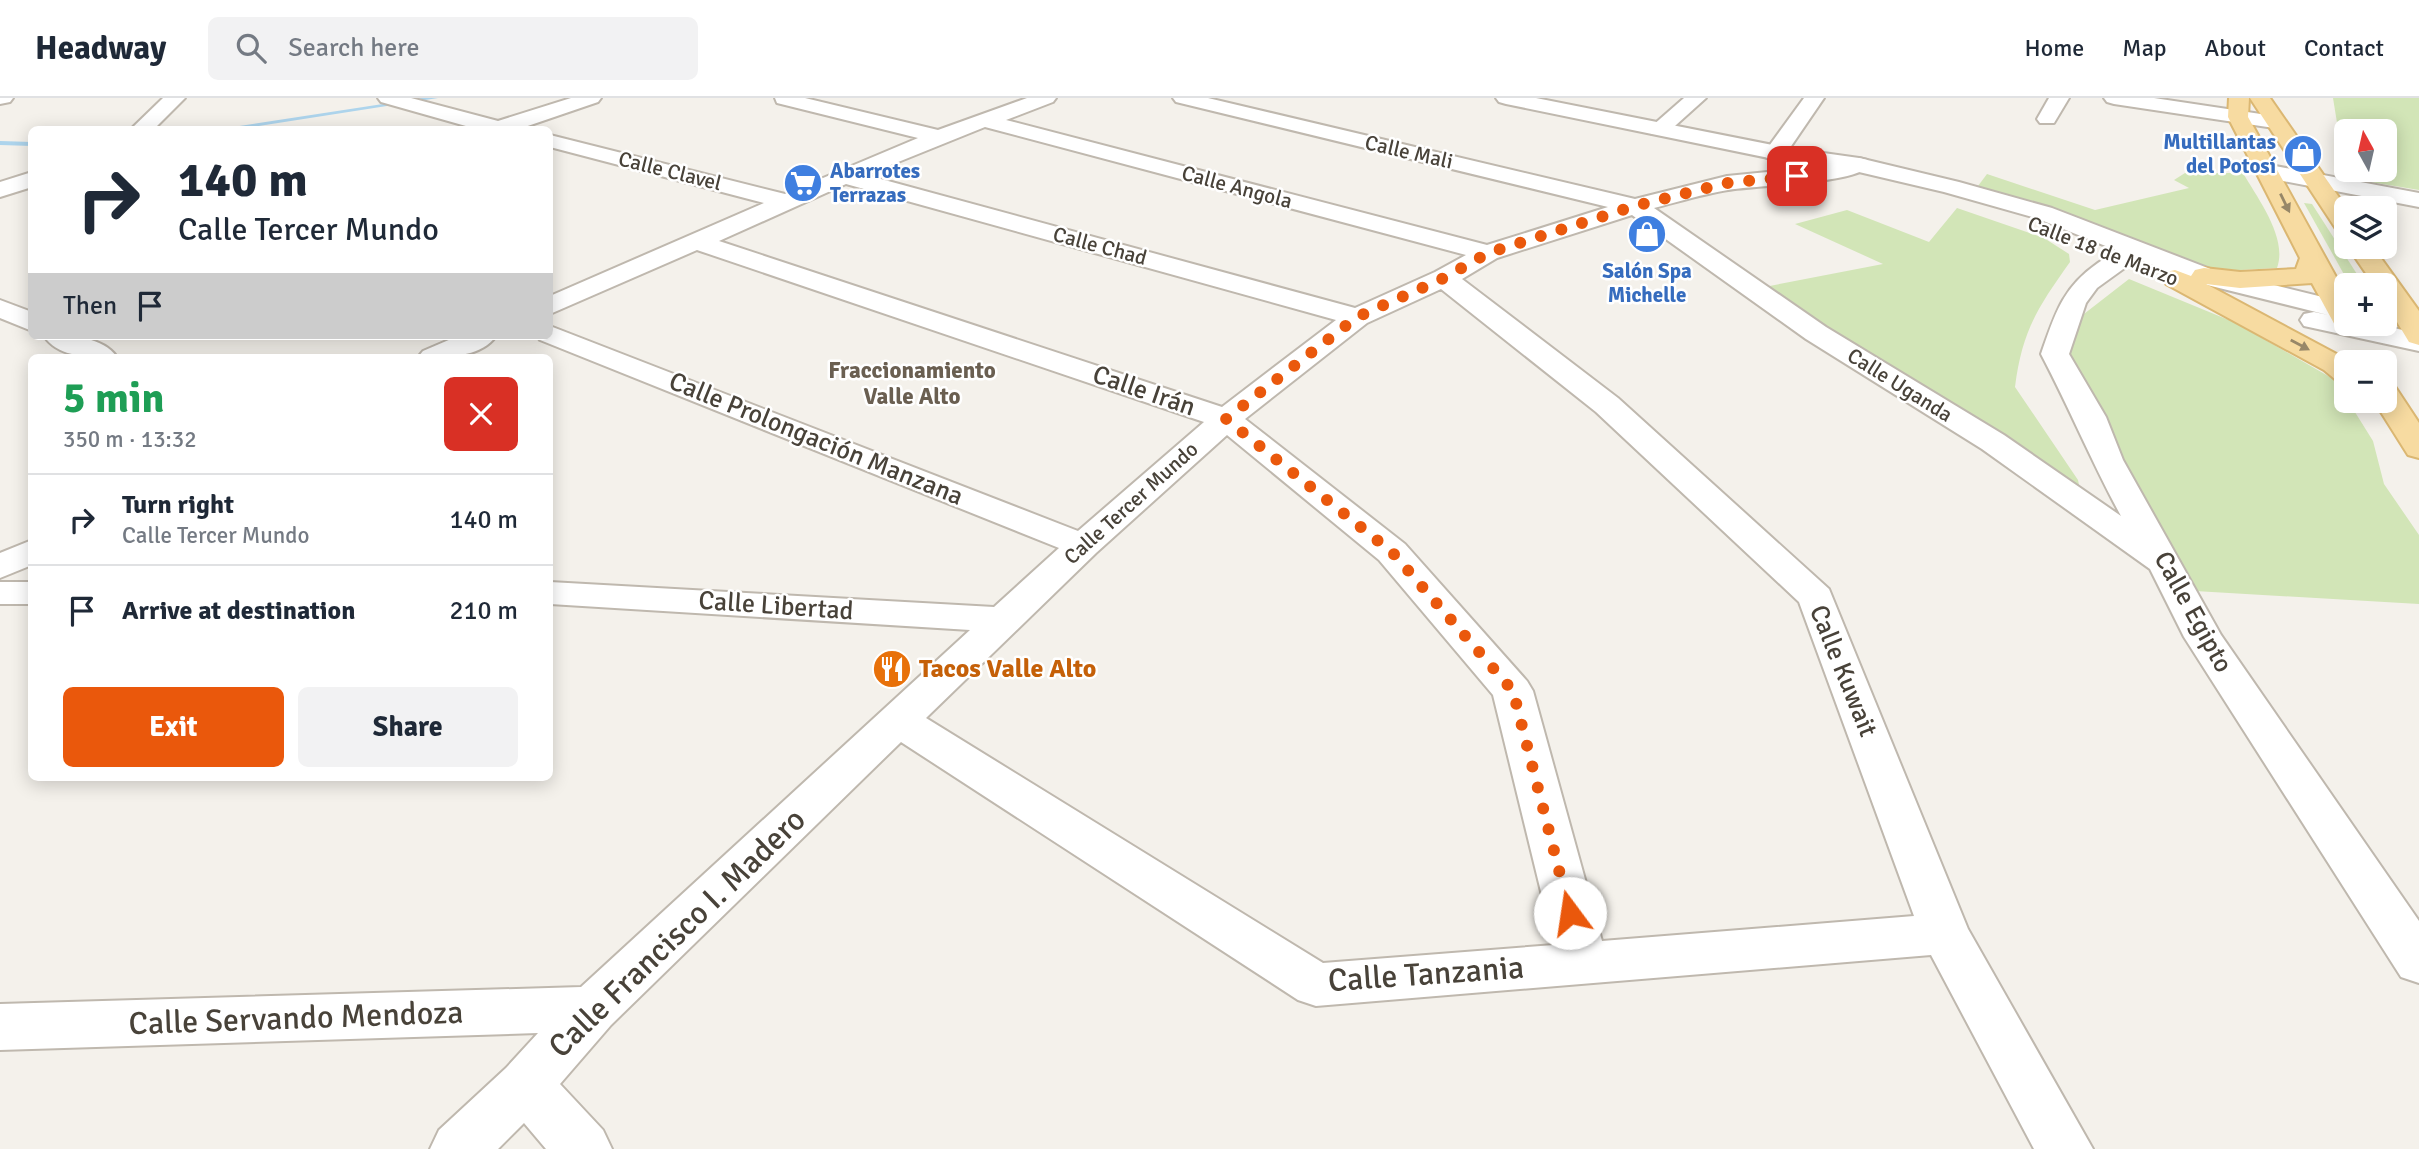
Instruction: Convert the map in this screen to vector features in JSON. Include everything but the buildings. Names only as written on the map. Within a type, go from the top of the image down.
[{"type":"main road","points":[[2260,98],[2334,208]]},
{"type":"main road","points":[[2239,107],[2312,259],[2334,298]]},
{"type":"main road","points":[[2204,276],[2240,280],[2307,276],[2312,259]]},
{"type":"main road","points":[[2368,259],[2417,334]]},
{"type":"main road","points":[[2175,278],[2334,364]]},
{"type":"main road","points":[[2395,413],[2419,448]]},
{"type":"street","points":[[144,126],[174,98]]},
{"type":"street","points":[[388,98],[488,126]]},
{"type":"street","points":[[508,126],[591,98]]},
{"type":"street","points":[[553,305],[844,176],[939,137],[1046,98]]},
{"type":"street","name":"Calle Mali","points":[[1183,98],[1635,206]]},
{"type":"street","name":"Calle 18 de Marzo","points":[[1506,98],[1852,168],[2044,213],[2204,276],[2334,315]]},
{"type":"street","points":[[1659,130],[1696,98]]},
{"type":"street","points":[[1781,154],[1814,98]]},
{"type":"street","points":[[2047,119],[2059,98]]},
{"type":"street","points":[[2113,98],[2239,107],[2274,122]]},
{"type":"street","points":[[785,99],[939,137]]},
{"type":"street","name":"Calle Angola","points":[[986,121],[1488,253]]},
{"type":"street","name":"Calle Clavel","points":[[553,142],[790,202]]},
{"type":"street","name":"Calle Tercer Mundo","points":[[898,720],[1083,545],[1226,419],[1357,317],[1444,278],[1488,253],[1635,206],[1727,183],[1852,168]]},
{"type":"street","name":"Calle 18 de Marzo","points":[[1852,168],[2018,218],[2175,278],[2263,308],[2334,317]]},
{"type":"street","points":[[2270,172],[2419,200]]},
{"type":"street","name":"Calle Chad","points":[[844,176],[1357,317]]},
{"type":"street","points":[[0,190],[28,180]]},
{"type":"street","name":"Calle Uganda","points":[[1635,206],[1816,333],[1993,442],[2165,563]]},
{"type":"street","name":"Calle Irán","points":[[698,242],[1226,419],[1392,552],[1513,691],[1583,962]]},
{"type":"street","name":"Calle Egipto","points":[[2124,257],[2088,282],[2073,302],[2055,354],[2090,417],[2107,460],[2203,636],[2419,962]]},
{"type":"street","name":"Calle Kuwait","points":[[1444,278],[1607,405],[1816,597],[1945,934],[2064,1149]]},
{"type":"street","points":[[553,286],[578,294]]},
{"type":"street","points":[[0,308],[28,321]]},
{"type":"street","points":[[2397,325],[2417,334]]},
{"type":"street","name":"Calle 18 de Marzo","points":[[2397,330],[2417,334]]},
{"type":"street","name":"Calle Prolongación Manzana","points":[[553,335],[1083,545]]},
{"type":"street","points":[[66,340],[96,354]]},
{"type":"street","points":[[440,354],[473,340]]},
{"type":"street","points":[[0,568],[28,553]]},
{"type":"street","points":[[0,593],[28,593]]},
{"type":"street","name":"Calle Libertad","points":[[553,593],[1003,620]]},
{"type":"street","name":"Calle Tanzania","points":[[898,720],[1316,985],[1945,934]]},
{"type":"street","name":"Calle Francisco I. Madero","points":[[459,1149],[524,1085],[593,1009],[898,720]]},
{"type":"street","name":"Calle Servando Mendoza","points":[[0,1027],[593,1009]]},
{"type":"street","points":[[524,1085],[583,1149]]},
{"type":"green space","points":[[2333,98],[2419,98],[2419,190],[2370,182],[2398,182],[2398,119],[2336,119]]},
{"type":"green space","points":[[2185,173],[2243,173],[2275,232],[2279,256],[2277,268],[2204,272],[1975,190],[1987,174],[2095,210],[2189,188],[2174,180]]},
{"type":"green space","points":[[2304,203],[2312,204],[2334,238],[2334,256]]},
{"type":"green space","points":[[1957,208],[2044,238],[2069,254],[2070,262],[2033,320],[2022,350],[2015,387],[2078,480],[2083,504],[1754,289],[1883,264],[1795,224],[1847,210],[1929,242]]},
{"type":"green space","points":[[2335,259],[2347,259],[2356,273],[2343,273]]},
{"type":"green space","points":[[2129,279],[2236,323],[2334,379],[2334,413],[2356,413],[2373,441],[2384,484],[2419,535],[2419,604],[2195,591],[2053,338]]},
{"type":"waterway","points":[[243,126],[435,98]]},
{"type":"waterway","points":[[0,143],[28,144]]},
{"type":"place","name":"Multillantas del Potosí","points":[[2303,154]]},
{"type":"place","name":"Abarrotes Terrazas","points":[[803,183]]},
{"type":"place","name":"Salón Spa Michelle","points":[[1647,234]]},
{"type":"place","name":"Tacos Valle Alto","points":[[892,669]]},
{"type":"district","name":"Fraccionamiento Valle Alto","points":[[912,383]]},
{"type":"route","points":[[1570,913],[1513,691],[1392,552],[1226,419],[1357,317],[1444,278],[1488,253],[1635,206],[1727,183],[1797,176]]}]
